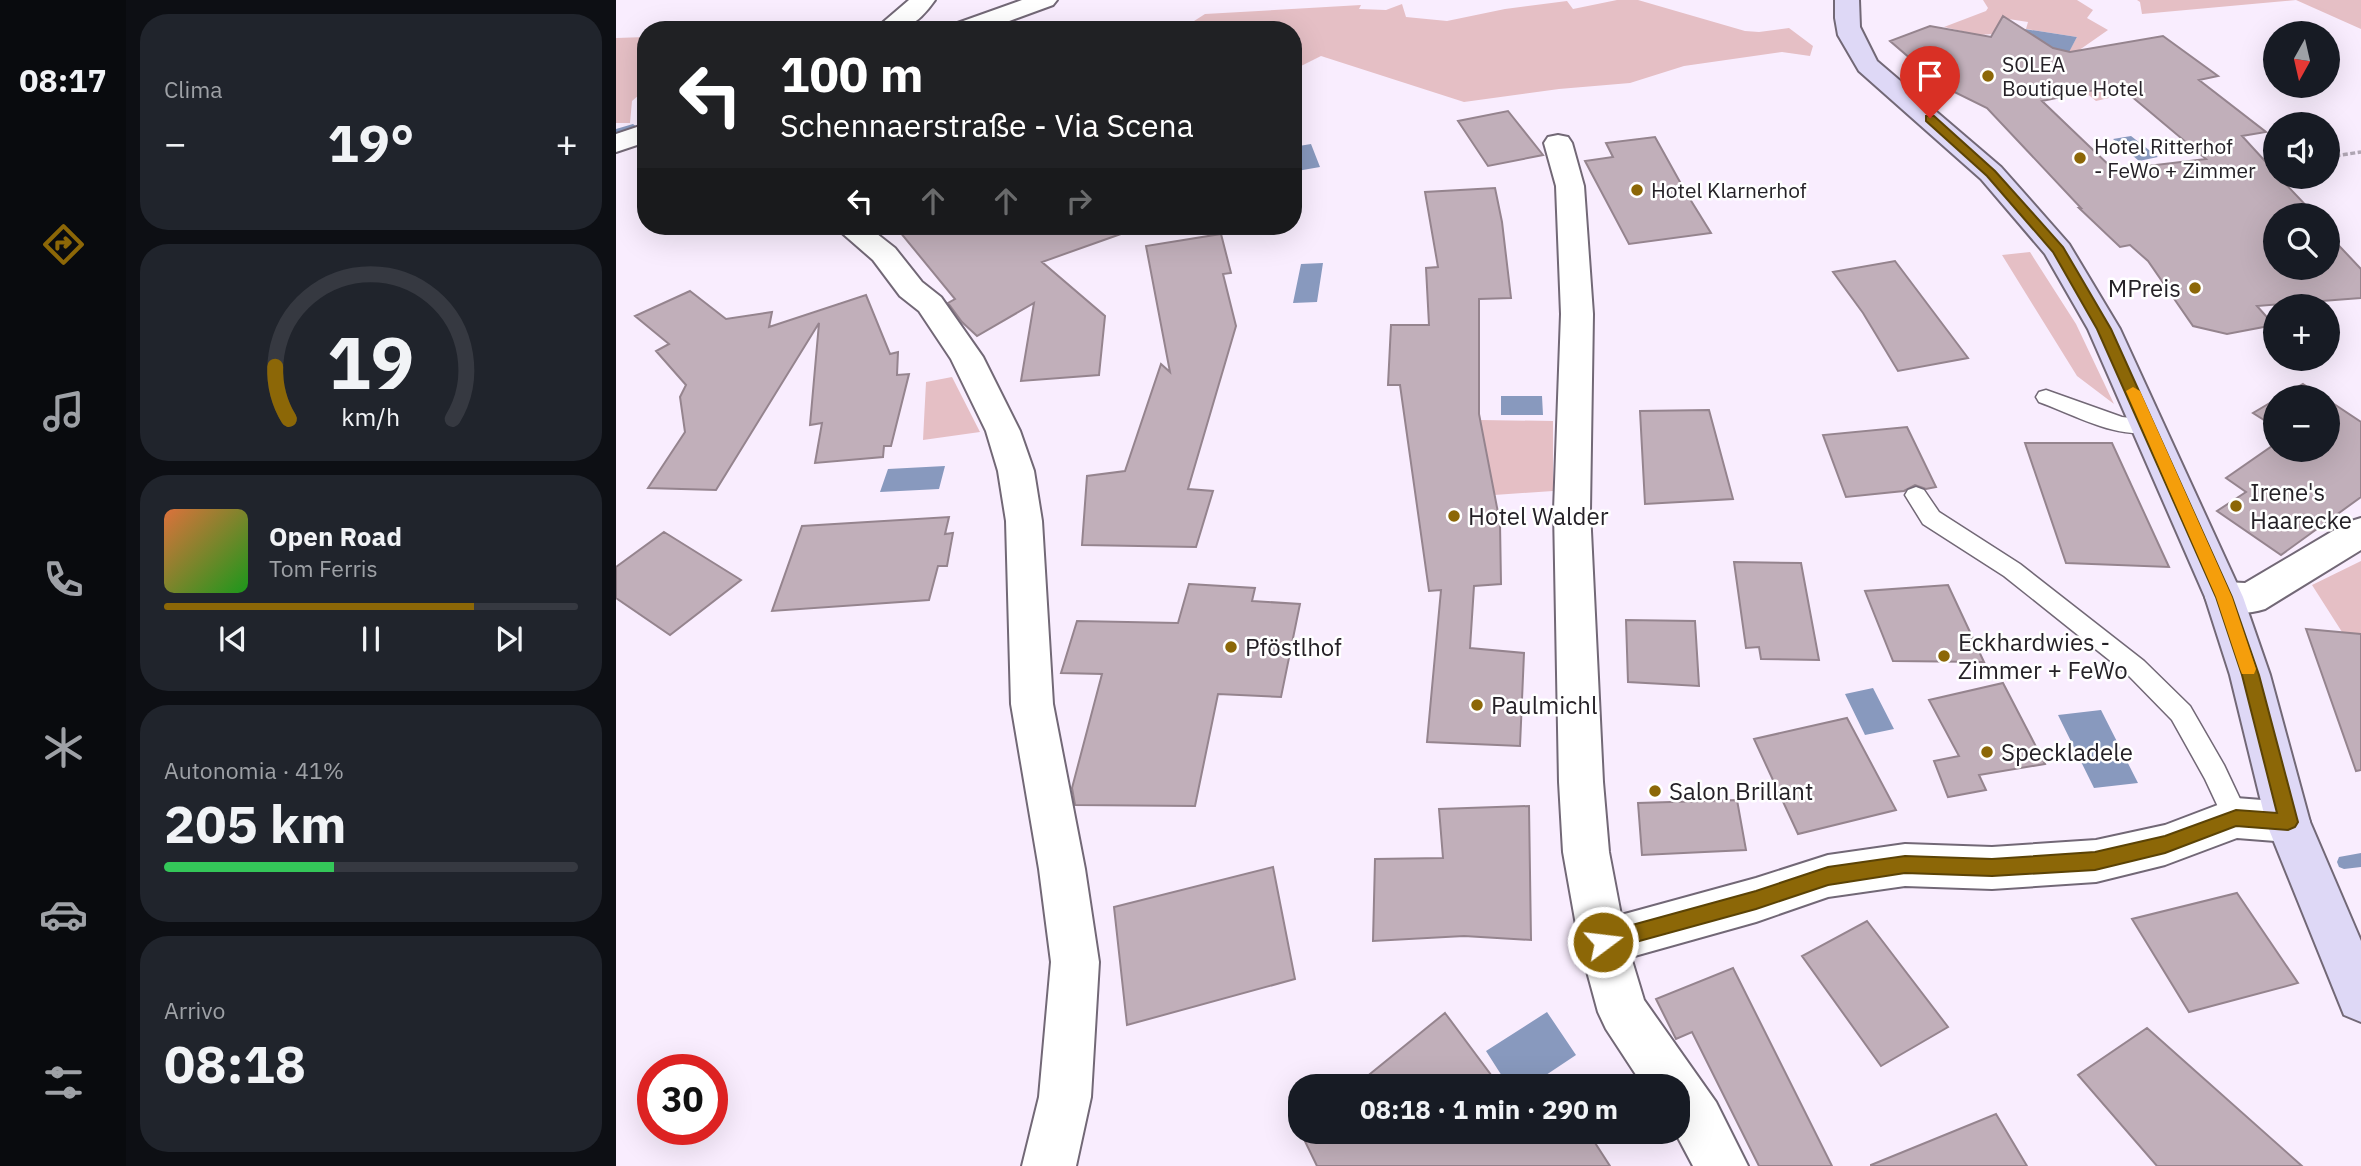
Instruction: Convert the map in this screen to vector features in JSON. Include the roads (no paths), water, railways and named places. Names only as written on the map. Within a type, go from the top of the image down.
[{"type":"street","points":[[899,21],[923,0]]},
{"type":"street","points":[[986,21],[1045,0]]},
{"type":"street","points":[[1847,0],[1848,26],[1855,46],[1868,66],[1991,173],[2058,250],[2104,329],[2224,597],[2250,675],[2288,822],[2361,998]]},
{"type":"street","points":[[616,144],[637,136]]},
{"type":"street","points":[[1558,143],[1570,186],[1577,314],[1572,510],[1581,782],[1586,852],[1603,942],[1623,1012],[1666,1074]]},
{"type":"street","points":[[860,235],[884,254],[911,289],[930,304],[967,357],[1003,431],[1016,471],[1024,521],[1032,704],[1062,869],[1075,962],[1065,1097],[1049,1166]]},
{"type":"street","points":[[2224,597],[2251,598],[2361,532]]},
{"type":"street","points":[[1603,942],[1756,900],[1828,876],[1905,865],[1992,868],[2095,861],[2165,845],[2236,818],[2288,822]]},
{"type":"street","points":[[1690,1109],[1721,1166]]},
{"type":"lane","points":[[2046,397],[2120,424],[2149,426]]},
{"type":"lane","points":[[1916,495],[1931,518],[2012,570],[2136,668],[2181,713],[2215,773],[2236,818]]},
{"type":"water","points":[[2012,27],[2077,37],[2069,52],[2009,37]]},
{"type":"water","points":[[2131,136],[2158,157],[2139,161],[2113,139]]},
{"type":"water","points":[[1311,144],[1320,167],[1302,170],[1302,146]]},
{"type":"water","points":[[1323,263],[1317,302],[1293,303],[1301,264]]},
{"type":"water","points":[[1501,396],[1542,396],[1543,415],[1501,415]]},
{"type":"water","points":[[945,466],[939,489],[880,492],[888,469]]},
{"type":"water","points":[[1873,688],[1894,729],[1865,735],[1845,694]]},
{"type":"water","points":[[2101,710],[2138,783],[2094,788],[2058,715]]},
{"type":"water","points":[[1547,1012],[1576,1055],[1548,1074],[1501,1074],[1486,1051]]},
{"type":"waterway","points":[[616,132],[633,127]]},
{"type":"waterway","points":[[2344,862],[2361,860]]},
{"type":"place","name":"SOLEA Boutique Hotel","points":[[1988,76]]},
{"type":"place","name":"Hotel Ritterhof - FeWo + Zimmer","points":[[2080,158]]},
{"type":"place","name":"Hotel Klarnerhof","points":[[1637,190]]},
{"type":"place","name":"MPreis","points":[[2195,288]]},
{"type":"place","name":"Irene's Haarecke","points":[[2236,506]]},
{"type":"place","name":"Hotel Walder","points":[[1454,516]]},
{"type":"place","name":"Pföstlhof","points":[[1231,647]]},
{"type":"place","name":"Eckhardwies - Zimmer + FeWo","points":[[1944,656]]},
{"type":"place","name":"Paulmichl","points":[[1477,705]]},
{"type":"place","name":"Speckladele","points":[[1987,752]]},
{"type":"place","name":"Salon Brillant","points":[[1655,791]]}]
